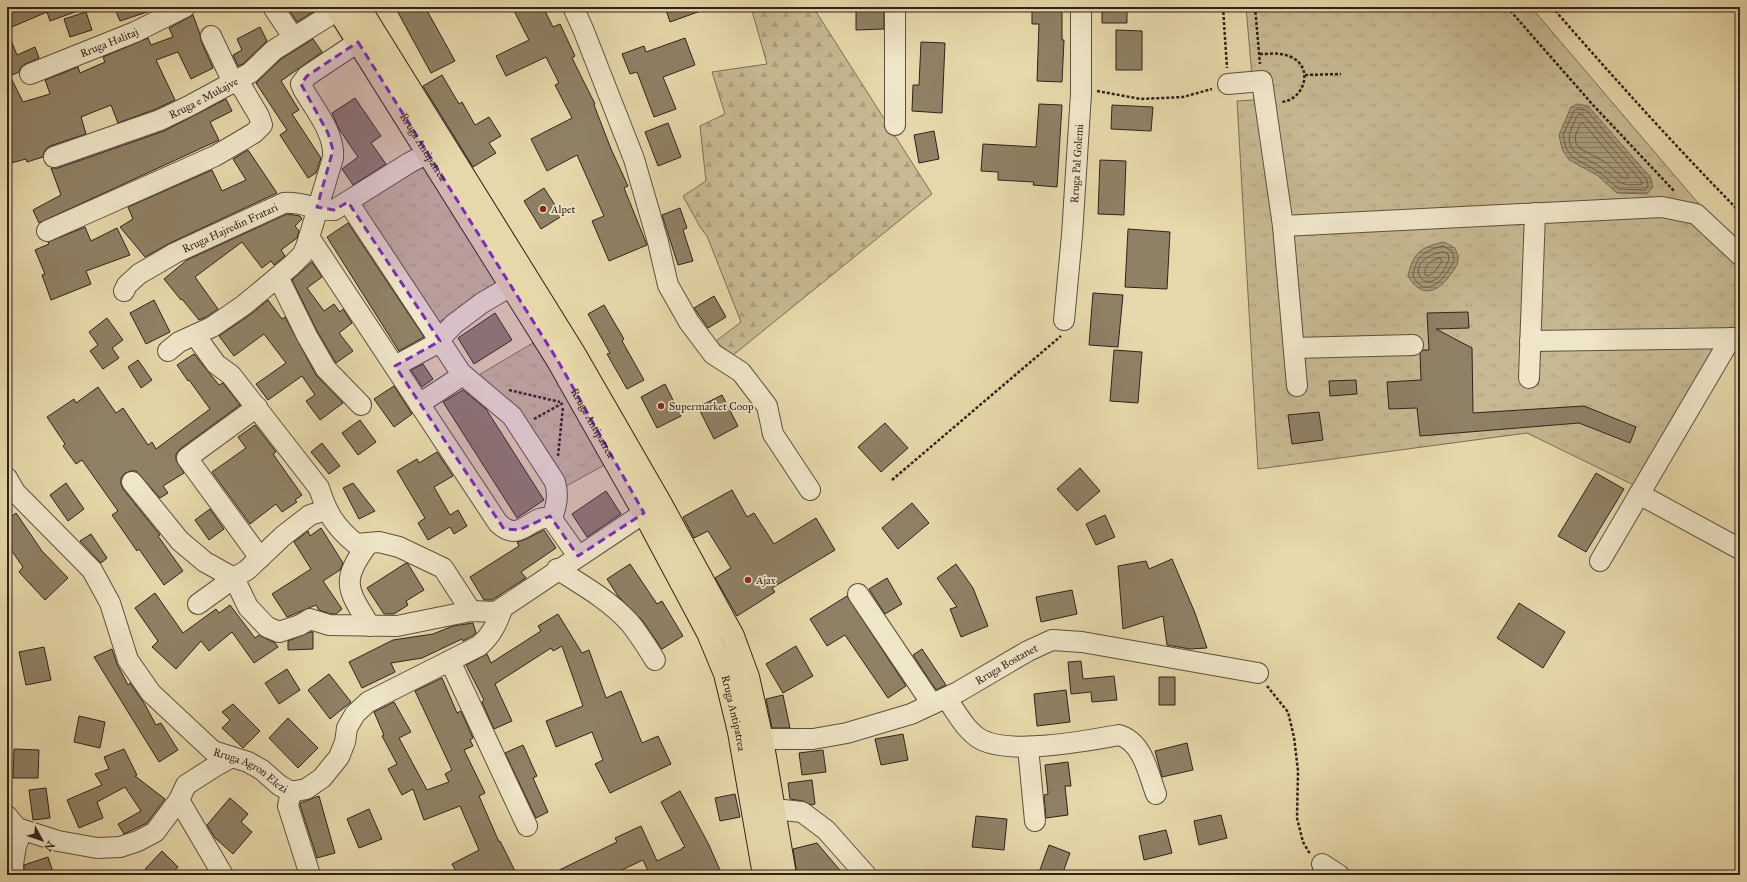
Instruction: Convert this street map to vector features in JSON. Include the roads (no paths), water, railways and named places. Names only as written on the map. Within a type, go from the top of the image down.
[{"type":"main road","name":"Rruga Antipatrea","points":[[345,8],[358,42],[558,361],[644,513],[708,633],[725,674],[775,874]]},
{"type":"main road","name":"Rruga Antipatrea","points":[[345,8],[574,353],[661,504],[733,636],[748,677],[762,739],[774,808],[775,874]]},
{"type":"street","name":"Rruga Halitaj","points":[[30,74],[135,32],[185,7]]},
{"type":"street","points":[[273,7],[292,37]]},
{"type":"street","points":[[573,7],[634,159],[658,242],[668,285],[690,322],[712,354],[741,372],[767,406],[773,434],[810,490]]},
{"type":"street","points":[[895,7],[895,125]]},
{"type":"street","name":"Rruga Pal Golemi","points":[[1064,320],[1072,235],[1081,88],[1082,7]]},
{"type":"street","name":"Rruga e Mukajve","points":[[54,157],[160,120],[236,82],[250,73],[274,50],[292,37],[345,8]]},
{"type":"street","points":[[47,231],[215,156],[254,133],[262,125],[260,116],[243,89],[229,74],[211,36]]},
{"type":"street","points":[[168,351],[179,342],[225,319],[278,277],[303,254],[333,158],[334,150],[332,141],[303,89],[302,84],[307,76],[358,42]]},
{"type":"street","points":[[1228,84],[1262,81],[1283,226],[1297,386]]},
{"type":"street","name":"Rruga Hajredin Fratari","points":[[124,291],[127,285],[139,274],[175,253],[284,203],[292,202],[327,210],[334,210],[409,163],[428,153]]},
{"type":"street","points":[[348,202],[463,375],[505,410],[520,427],[555,482],[558,491],[558,499],[552,519]]},
{"type":"street","points":[[1283,226],[1662,207],[1696,214],[1740,255]]},
{"type":"street","points":[[1529,378],[1535,213]]},
{"type":"street","points":[[309,237],[498,523],[504,528],[512,531],[519,530],[544,518],[552,519],[578,556]]},
{"type":"street","points":[[278,277],[307,336],[326,369],[361,405]]},
{"type":"street","points":[[395,366],[439,340],[446,331],[482,303],[511,286]]},
{"type":"street","points":[[195,335],[216,364],[231,375],[318,488],[326,510],[345,535],[356,544],[379,542],[399,547],[443,568],[471,611]]},
{"type":"street","points":[[1530,341],[1735,338]]},
{"type":"street","points":[[1600,561],[1639,494],[1735,338]]},
{"type":"street","points":[[1294,348],[1413,345]]},
{"type":"street","points":[[419,404],[463,375]]},
{"type":"street","points":[[256,407],[187,458],[260,558]]},
{"type":"street","name":"Rruga Agron Elezi","points":[[7,478],[15,492],[92,570],[110,603],[128,660],[151,693],[213,751],[248,762],[262,770],[279,785],[291,792],[306,789],[322,778],[340,756],[345,742],[347,728],[355,714],[368,702],[479,646],[489,638],[505,606]]},
{"type":"street","points":[[132,482],[180,541],[205,562],[234,578],[248,607],[267,627],[279,632],[300,625],[310,619],[329,625],[397,626],[471,611],[492,613],[505,606],[644,513]]},
{"type":"street","points":[[1639,494],[1740,549]]},
{"type":"street","points":[[198,604],[247,570],[283,536],[310,515],[326,510]]},
{"type":"street","points":[[368,544],[355,561],[350,571],[349,583],[352,596],[370,626]]},
{"type":"street","points":[[557,570],[604,599],[621,613],[636,630],[655,660]]},
{"type":"street","points":[[858,594],[939,701],[972,733],[982,740],[995,744],[1028,747],[1063,744],[1119,735],[1126,737],[1134,743],[1140,752],[1156,794]]},
{"type":"street","name":"Rruga Bostanet","points":[[762,739],[813,739],[847,733],[911,714],[939,701],[1028,650],[1052,640],[1082,642],[1258,673]]},
{"type":"street","points":[[450,661],[527,826]]},
{"type":"street","points":[[1028,747],[1035,821]]},
{"type":"street","points":[[12,822],[75,845],[97,848],[120,847],[138,841],[155,832],[179,800],[186,785],[214,767],[232,758]]},
{"type":"street","points":[[291,792],[288,806],[310,875]]},
{"type":"street","points":[[179,800],[223,875]]},
{"type":"street","points":[[774,808],[802,812],[826,830],[866,875]]},
{"type":"street","points":[[12,822],[20,836],[14,858],[13,875]]},
{"type":"water","points":[[1577,104],[1588,106],[1651,178],[1653,187],[1647,194],[1617,193],[1597,175],[1569,160],[1562,149],[1559,135],[1571,107]]},
{"type":"water","points":[[1444,242],[1455,248],[1458,255],[1456,267],[1441,286],[1430,291],[1418,288],[1408,276],[1412,261],[1419,252],[1429,246]]},
{"type":"place","name":"Alpet","points":[[543,209]]},
{"type":"place","name":"Supermarket Coop","points":[[661,406]]},
{"type":"place","name":"Ajax","points":[[748,580]]}]
